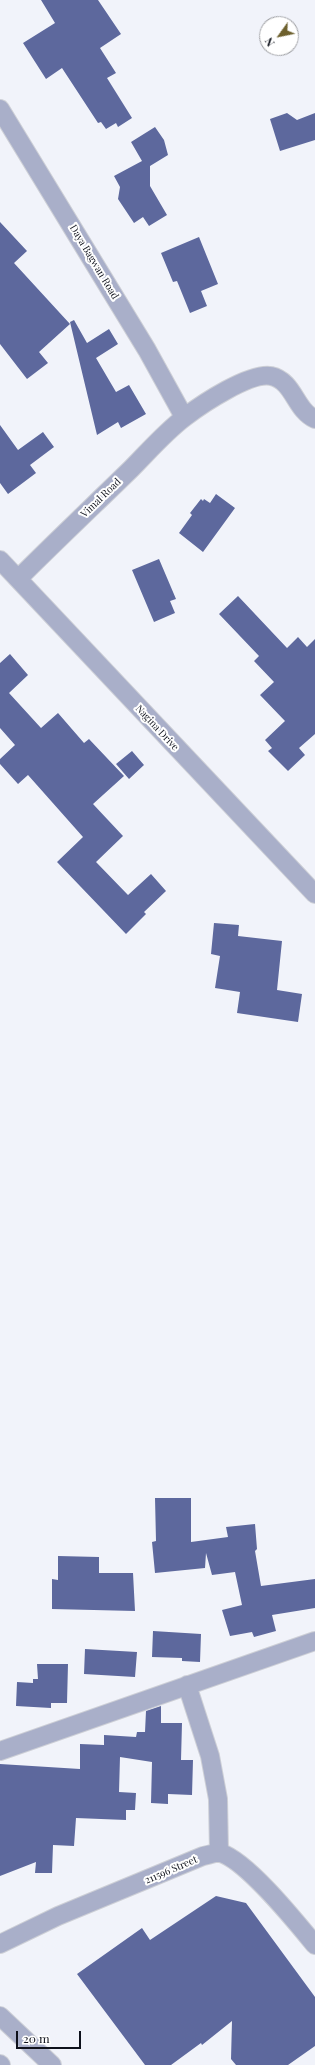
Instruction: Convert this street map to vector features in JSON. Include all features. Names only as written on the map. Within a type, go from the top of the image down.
[{"type":"street","name":"Daya Bagwan Road","points":[[0,109],[147,350],[184,417]]},
{"type":"street","name":"Vimal Road","points":[[18,579],[184,417],[247,379],[270,376],[280,380],[287,385],[303,410],[315,419]]},
{"type":"street","name":"Nagina Drive","points":[[0,560],[315,894]]},
{"type":"street","points":[[0,1751],[315,1641]]},
{"type":"street","points":[[187,1685],[210,1756],[218,1799],[220,1853],[228,1856],[247,1871],[315,1945]]},
{"type":"street","name":"211596 Street","points":[[0,1944],[58,1916],[204,1856],[220,1853]]},
{"type":"street","points":[[0,2016],[52,2065]]},
{"type":"building","points":[[41,0],[98,0],[121,34],[100,48],[116,73],[107,78],[132,118],[118,127],[116,123],[106,129],[101,122],[98,123],[62,68],[46,79],[23,43],[55,23]]},
{"type":"building","points":[[287,113],[297,120],[315,113],[315,140],[280,151],[270,119]]},
{"type":"building","points":[[155,127],[164,140],[168,155],[150,166],[150,186],[167,215],[149,226],[143,217],[134,223],[118,199],[120,187],[114,176],[142,161],[131,142]]},
{"type":"building","points":[[0,222],[27,251],[14,263],[70,324],[39,352],[48,363],[27,379],[0,344]]},
{"type":"building","points":[[199,237],[218,284],[201,291],[207,306],[190,313],[177,281],[173,282],[161,253]]},
{"type":"building","points":[[74,320],[87,343],[109,329],[118,344],[96,358],[116,392],[129,385],[146,414],[121,428],[118,422],[97,435],[70,322]]},
{"type":"building","points":[[0,425],[18,450],[43,432],[54,447],[30,465],[36,473],[8,494],[0,483]]},
{"type":"building","points":[[216,494],[235,508],[203,552],[179,533],[192,515],[190,513],[201,499],[203,501],[204,499],[210,503]]},
{"type":"building","points":[[159,559],[176,599],[170,601],[175,613],[154,622],[132,570]]},
{"type":"building","points":[[238,596],[287,648],[298,637],[307,647],[315,639],[315,734],[299,748],[305,755],[288,771],[268,751],[272,748],[265,740],[285,721],[260,695],[274,682],[254,661],[259,656],[219,614]]},
{"type":"building","points":[[10,654],[28,675],[9,693],[41,728],[58,713],[84,743],[89,739],[124,776],[93,804],[123,836],[96,862],[128,895],[151,874],[166,891],[144,912],[146,914],[126,934],[57,862],[83,837],[28,775],[18,784],[0,764],[0,759],[15,745],[0,728],[0,663]]},
{"type":"building","points":[[132,751],[144,765],[129,779],[116,764]]},
{"type":"building","points":[[214,923],[239,925],[238,936],[282,941],[277,990],[302,994],[298,1022],[237,1013],[240,992],[215,988],[220,956],[211,954]]},
{"type":"building","points":[[155,1498],[191,1498],[191,1542],[228,1537],[226,1527],[255,1524],[257,1549],[255,1551],[261,1586],[315,1579],[315,1608],[272,1615],[276,1631],[254,1637],[252,1632],[230,1636],[222,1610],[242,1605],[235,1572],[212,1575],[206,1553],[205,1568],[155,1573],[152,1542],[156,1541]]},
{"type":"building","points":[[58,1556],[99,1557],[99,1573],[133,1573],[135,1611],[52,1609],[52,1579],[58,1580]]},
{"type":"building","points":[[153,1631],[201,1634],[200,1662],[182,1661],[182,1658],[152,1657]]},
{"type":"building","points":[[85,1649],[137,1652],[135,1677],[84,1674]]},
{"type":"building","points":[[37,1664],[68,1664],[67,1703],[51,1703],[51,1708],[16,1706],[17,1682],[33,1683],[33,1679],[38,1679]]},
{"type":"building","points":[[161,1706],[161,1723],[182,1723],[181,1760],[193,1760],[192,1795],[168,1794],[168,1804],[151,1803],[152,1762],[120,1757],[119,1792],[136,1793],[135,1810],[126,1810],[126,1820],[76,1818],[74,1846],[53,1845],[52,1873],[35,1873],[36,1862],[0,1876],[0,1764],[80,1769],[80,1744],[104,1745],[104,1735],[136,1737],[137,1732],[145,1732],[146,1711]]},
{"type":"building","points":[[216,1896],[246,1903],[315,1997],[315,2046],[288,2065],[236,2065],[231,2059],[232,2021],[202,2045],[201,2043],[171,2065],[145,2065],[77,1974],[142,1928],[150,1940]]}]
